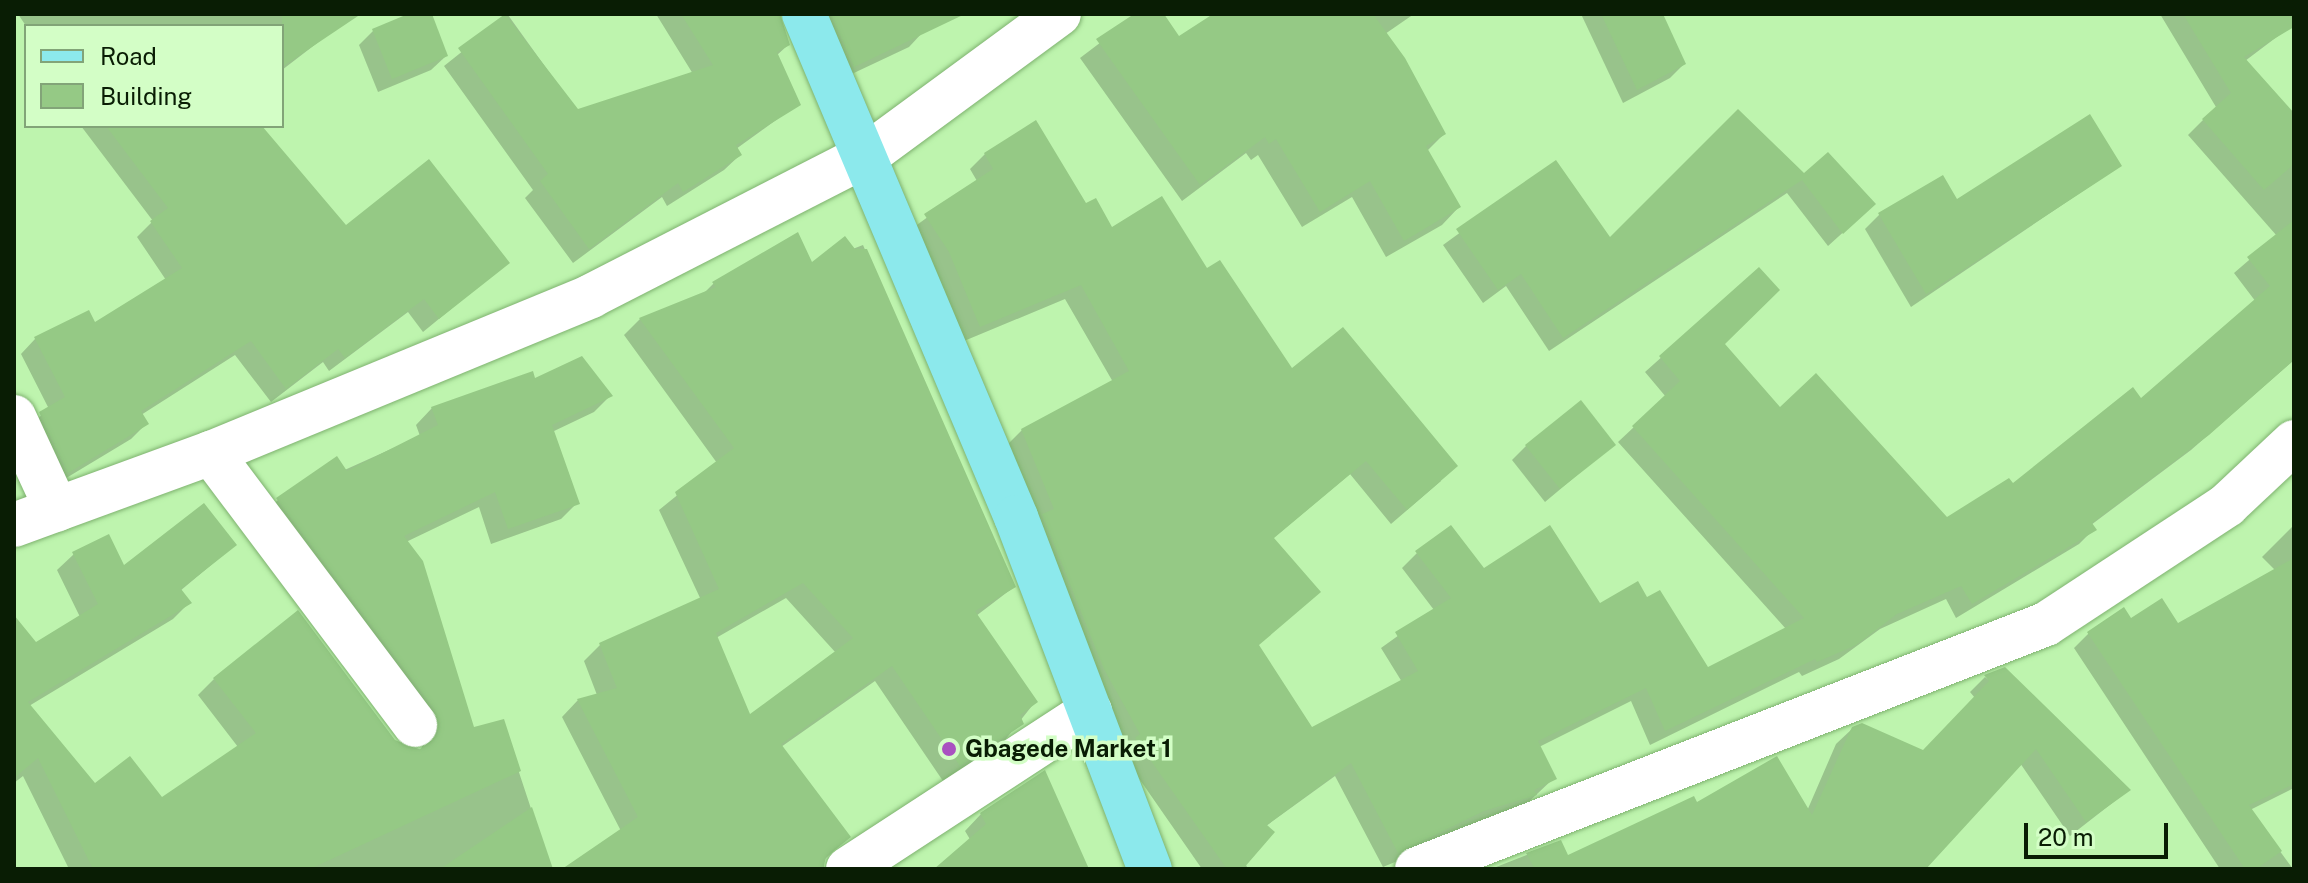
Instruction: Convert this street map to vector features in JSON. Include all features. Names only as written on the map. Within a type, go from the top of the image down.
[{"type":"main road","points":[[804,14],[867,155],[1016,517],[1150,869]]},
{"type":"street","points":[[14,525],[211,453],[591,296],[867,155],[1059,14]]},
{"type":"street","points":[[14,417],[57,510]]},
{"type":"street","points":[[1417,869],[2046,624],[2227,505],[2294,442]]},
{"type":"street","points":[[211,453],[415,725]]},
{"type":"street","points":[[848,869],[1090,711]]},
{"type":"building","points":[[282,14],[361,14],[284,66]]},
{"type":"building","points":[[408,14],[432,14],[448,56],[392,79],[372,29]]},
{"type":"building","points":[[505,14],[578,109],[713,65],[681,14],[780,14],[790,45],[777,52],[801,105],[736,145],[742,155],[683,192],[678,183],[589,249],[540,181],[548,174],[458,48]]},
{"type":"building","points":[[831,14],[965,14],[854,67]]},
{"type":"building","points":[[1134,14],[1164,14],[1179,36],[1213,14],[1373,14],[1405,58],[1446,134],[1426,146],[1461,207],[1404,241],[1370,181],[1320,212],[1276,139],[1269,144],[1265,137],[1200,185],[1096,39]]},
{"type":"building","points":[[1601,14],[1663,14],[1686,64],[1637,90]]},
{"type":"building","points":[[2183,14],[2294,14],[2294,27],[2244,57],[2294,113],[2294,164],[2264,190],[2202,119],[2231,93]]},
{"type":"building","points":[[1738,109],[1804,173],[1828,152],[1876,204],[1843,234],[1802,180],[1563,338],[1521,274],[1498,290],[1456,229],[1556,160],[1610,237]]},
{"type":"building","points":[[2090,114],[2122,166],[1926,294],[1878,213],[1943,175],[1957,199]]},
{"type":"building","points":[[1036,120],[1086,203],[1096,198],[1112,227],[1162,196],[1207,268],[1220,260],[1292,368],[1343,327],[1458,466],[1407,510],[1366,461],[1274,538],[1321,592],[1259,645],[1312,727],[1418,671],[1395,632],[1451,598],[1415,551],[1451,525],[1484,568],[1550,525],[1600,603],[1638,581],[1647,597],[1660,590],[1708,667],[1804,618],[1632,426],[1680,381],[1659,356],[1759,267],[1780,290],[1725,344],[1780,407],[1816,373],[1947,517],[2009,478],[2013,483],[2133,387],[2141,398],[2270,286],[2247,257],[2294,220],[2294,360],[2209,435],[2092,523],[2097,530],[1972,604],[1961,586],[1897,614],[1856,645],[1817,662],[1815,659],[1665,731],[1646,688],[1538,741],[1557,779],[1534,790],[1537,795],[1484,811],[1398,853],[1351,763],[1267,825],[1275,832],[1243,869],[1227,869],[1135,738],[1140,734],[1104,669],[1042,514],[1054,509],[1021,429],[1129,371],[1081,285],[980,327],[949,252],[924,214],[993,169],[984,153]]},
{"type":"building","points":[[108,128],[264,128],[346,225],[429,159],[510,263],[439,319],[424,299],[345,358],[338,349],[286,389],[251,341],[141,411],[149,424],[68,473],[39,412],[65,397],[34,337],[89,310],[95,322],[182,268],[150,221],[168,208]]},
{"type":"building","points":[[798,232],[812,262],[845,236],[855,249],[867,249],[1016,587],[975,611],[1038,702],[1020,715],[1024,724],[960,766],[892,666],[781,744],[851,837],[826,857],[823,869],[562,869],[638,817],[577,699],[617,688],[599,643],[719,589],[675,492],[734,448],[639,318],[716,287],[712,282]],"holes":[[[803,583],[853,638],[750,714],[716,633]]]},
{"type":"building","points":[[582,356],[613,396],[552,425],[580,504],[508,529],[495,492],[404,536],[423,561],[474,727],[504,719],[521,771],[310,869],[93,869],[38,758],[14,778],[14,615],[36,642],[98,604],[72,552],[109,534],[124,565],[204,503],[237,545],[181,589],[192,603],[28,702],[95,783],[130,756],[162,797],[256,733],[213,678],[298,610],[395,740],[419,750],[438,734],[435,710],[276,498],[337,456],[347,471],[438,425],[431,407],[533,371],[535,378]]},
{"type":"building","points":[[1581,400],[1616,445],[1560,489],[1525,445]]},
{"type":"building","points":[[2294,558],[2294,784],[2249,805],[2282,851],[2256,869],[2245,869],[2087,632],[2124,607],[2131,618],[2162,598],[2178,623]]},
{"type":"building","points":[[2005,667],[2131,790],[2086,822],[2036,749],[1926,869],[1535,869],[1526,853],[1561,840],[1568,855],[1694,796],[1697,802],[1777,756],[1812,815],[1852,727],[1862,723],[1923,750],[1989,681],[1984,675]]},
{"type":"building","points":[[1045,770],[1089,869],[934,869],[986,824],[980,813]]},
{"type":"building","points":[[532,807],[553,869],[440,869]]},
{"type":"place","name":"Gbagede Market 1","points":[[949,749]]}]
